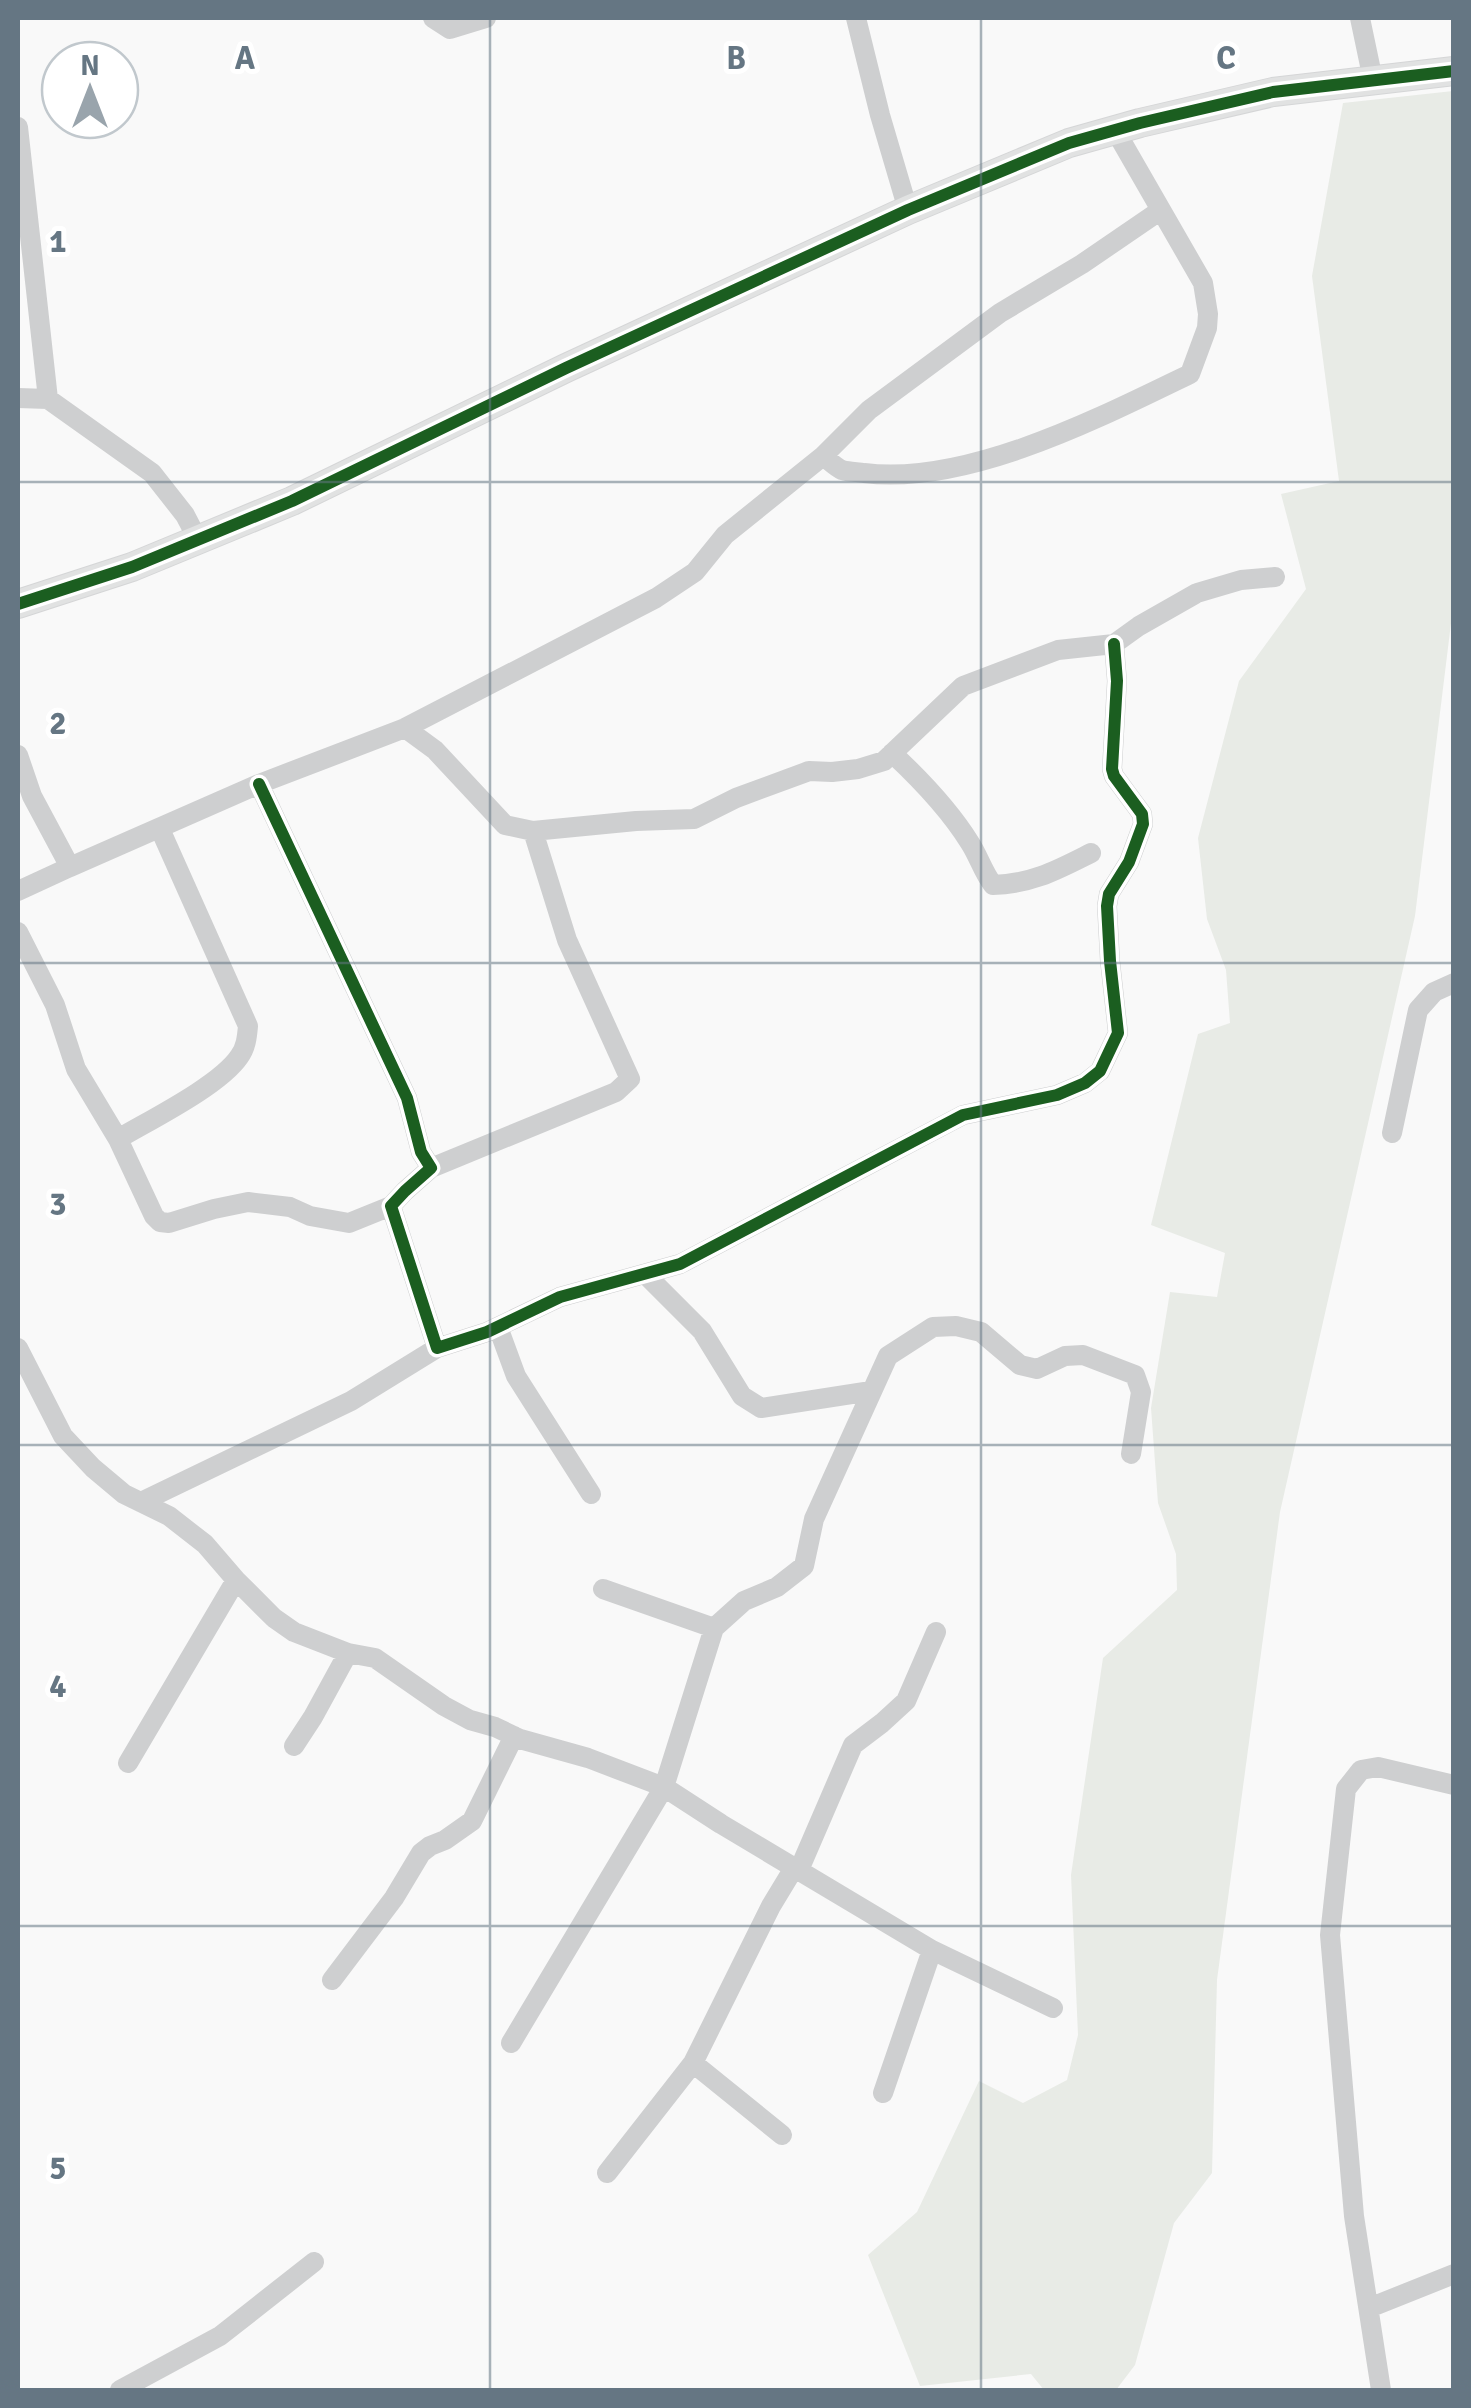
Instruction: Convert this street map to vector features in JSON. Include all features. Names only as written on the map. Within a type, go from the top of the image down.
[{"type":"street","points":[[432,18],[450,29],[486,18]]},
{"type":"street","points":[[856,18],[908,210]]},
{"type":"street","points":[[1360,18],[1373,80]]},
{"type":"street","points":[[18,604],[132,568],[292,502],[566,368],[908,210],[1069,143],[1274,92],[1454,71]]},
{"type":"street","points":[[18,127],[48,399]]},
{"type":"street","points":[[823,456],[842,470],[886,476],[975,463],[1084,425],[1190,374],[1208,328],[1203,283],[1114,130]]},
{"type":"street","points":[[18,890],[259,784],[405,728],[656,598],[696,572],[725,535],[823,456],[869,410],[1000,313],[1161,210]]},
{"type":"street","points":[[18,398],[48,399],[152,473],[186,515],[198,540]]},
{"type":"street","points":[[405,728],[435,750],[505,824],[533,831],[694,819],[736,798],[809,771],[858,769],[884,761],[964,686],[1058,650],[1114,644],[1197,593],[1240,580],[1275,577]]},
{"type":"street","points":[[140,1502],[350,1401],[437,1348],[498,1327],[560,1297],[680,1264],[963,1115],[1057,1095],[1085,1083],[1100,1070],[1118,1033],[1110,961],[1109,894],[1129,862],[1143,824],[1142,814],[1112,769],[1117,681],[1114,644]]},
{"type":"street","points":[[892,753],[930,789],[972,845],[993,885],[1016,884],[1046,875],[1092,853]]},
{"type":"street","points":[[18,755],[32,796],[70,867]]},
{"type":"street","points":[[259,784],[406,1098],[421,1152],[431,1168]]},
{"type":"street","points":[[118,1139],[221,1076],[240,1056],[248,1033],[160,829]]},
{"type":"street","points":[[18,932],[55,1005],[76,1069],[118,1139],[160,1222],[248,1202],[290,1207],[310,1216],[349,1224],[391,1206],[431,1168],[616,1092],[630,1078],[567,940],[533,831]]},
{"type":"street","points":[[1392,1132],[1418,1010],[1434,992],[1454,983]]},
{"type":"street","points":[[391,1206],[437,1348]]},
{"type":"street","points":[[646,1274],[702,1331],[742,1396],[762,1408],[871,1391]]},
{"type":"street","points":[[511,2042],[664,1786],[714,1628],[744,1600],[777,1587],[804,1566],[814,1520],[888,1356],[933,1327],[956,1326],[981,1332],[1020,1365],[1036,1369],[1065,1356],[1083,1356],[1135,1375],[1141,1392],[1131,1454]]},
{"type":"street","points":[[498,1327],[516,1376],[591,1494]]},
{"type":"street","points":[[18,1348],[64,1436],[92,1468],[124,1494],[169,1516],[205,1544],[274,1618],[294,1632],[348,1653],[375,1658],[470,1720],[664,1786],[932,1950],[1052,2008]]},
{"type":"street","points":[[128,1763],[236,1580]]},
{"type":"street","points":[[603,1590],[714,1628]]},
{"type":"street","points":[[606,2173],[693,2063],[771,1906],[796,1869],[853,1745],[906,1701],[936,1632]]},
{"type":"street","points":[[294,1746],[348,1653]]},
{"type":"street","points":[[332,1980],[394,1898],[421,1853],[472,1821],[514,1736]]},
{"type":"street","points":[[1381,2390],[1354,2216],[1330,1935],[1346,1789],[1360,1770],[1378,1767],[1454,1785]]},
{"type":"street","points":[[883,2092],[932,1950]]},
{"type":"street","points":[[693,2063],[782,2135]]},
{"type":"street","points":[[120,2390],[220,2336],[314,2262]]},
{"type":"street","points":[[1368,2308],[1454,2274]]},
{"type":"shaded area","points":[[1453,91],[1454,599],[1415,916],[1280,1512],[1217,1980],[1212,2173],[1174,2223],[1135,2365],[1116,2390],[1044,2390],[1031,2374],[920,2386],[868,2255],[917,2212],[979,2081],[1023,2103],[1067,2080],[1078,2035],[1071,1875],[1103,1658],[1177,1590],[1176,1554],[1158,1503],[1151,1408],[1170,1292],[1217,1297],[1225,1253],[1151,1225],[1198,1034],[1230,1023],[1226,970],[1207,919],[1198,838],[1239,681],[1306,589],[1281,494],[1339,481],[1312,276],[1343,103]]},
{"type":"cycle path","points":[[18,604],[132,567],[292,501],[566,368],[908,210],[1069,143],[1273,92],[1454,71]]},
{"type":"cycle path","points":[[259,784],[407,1098],[421,1152],[431,1168],[391,1206],[437,1348],[487,1332],[560,1297],[680,1264],[963,1115],[1057,1095],[1085,1083],[1100,1071],[1118,1033],[1110,961],[1109,894],[1129,862],[1143,824],[1142,814],[1112,769],[1117,681],[1114,644]]}]
